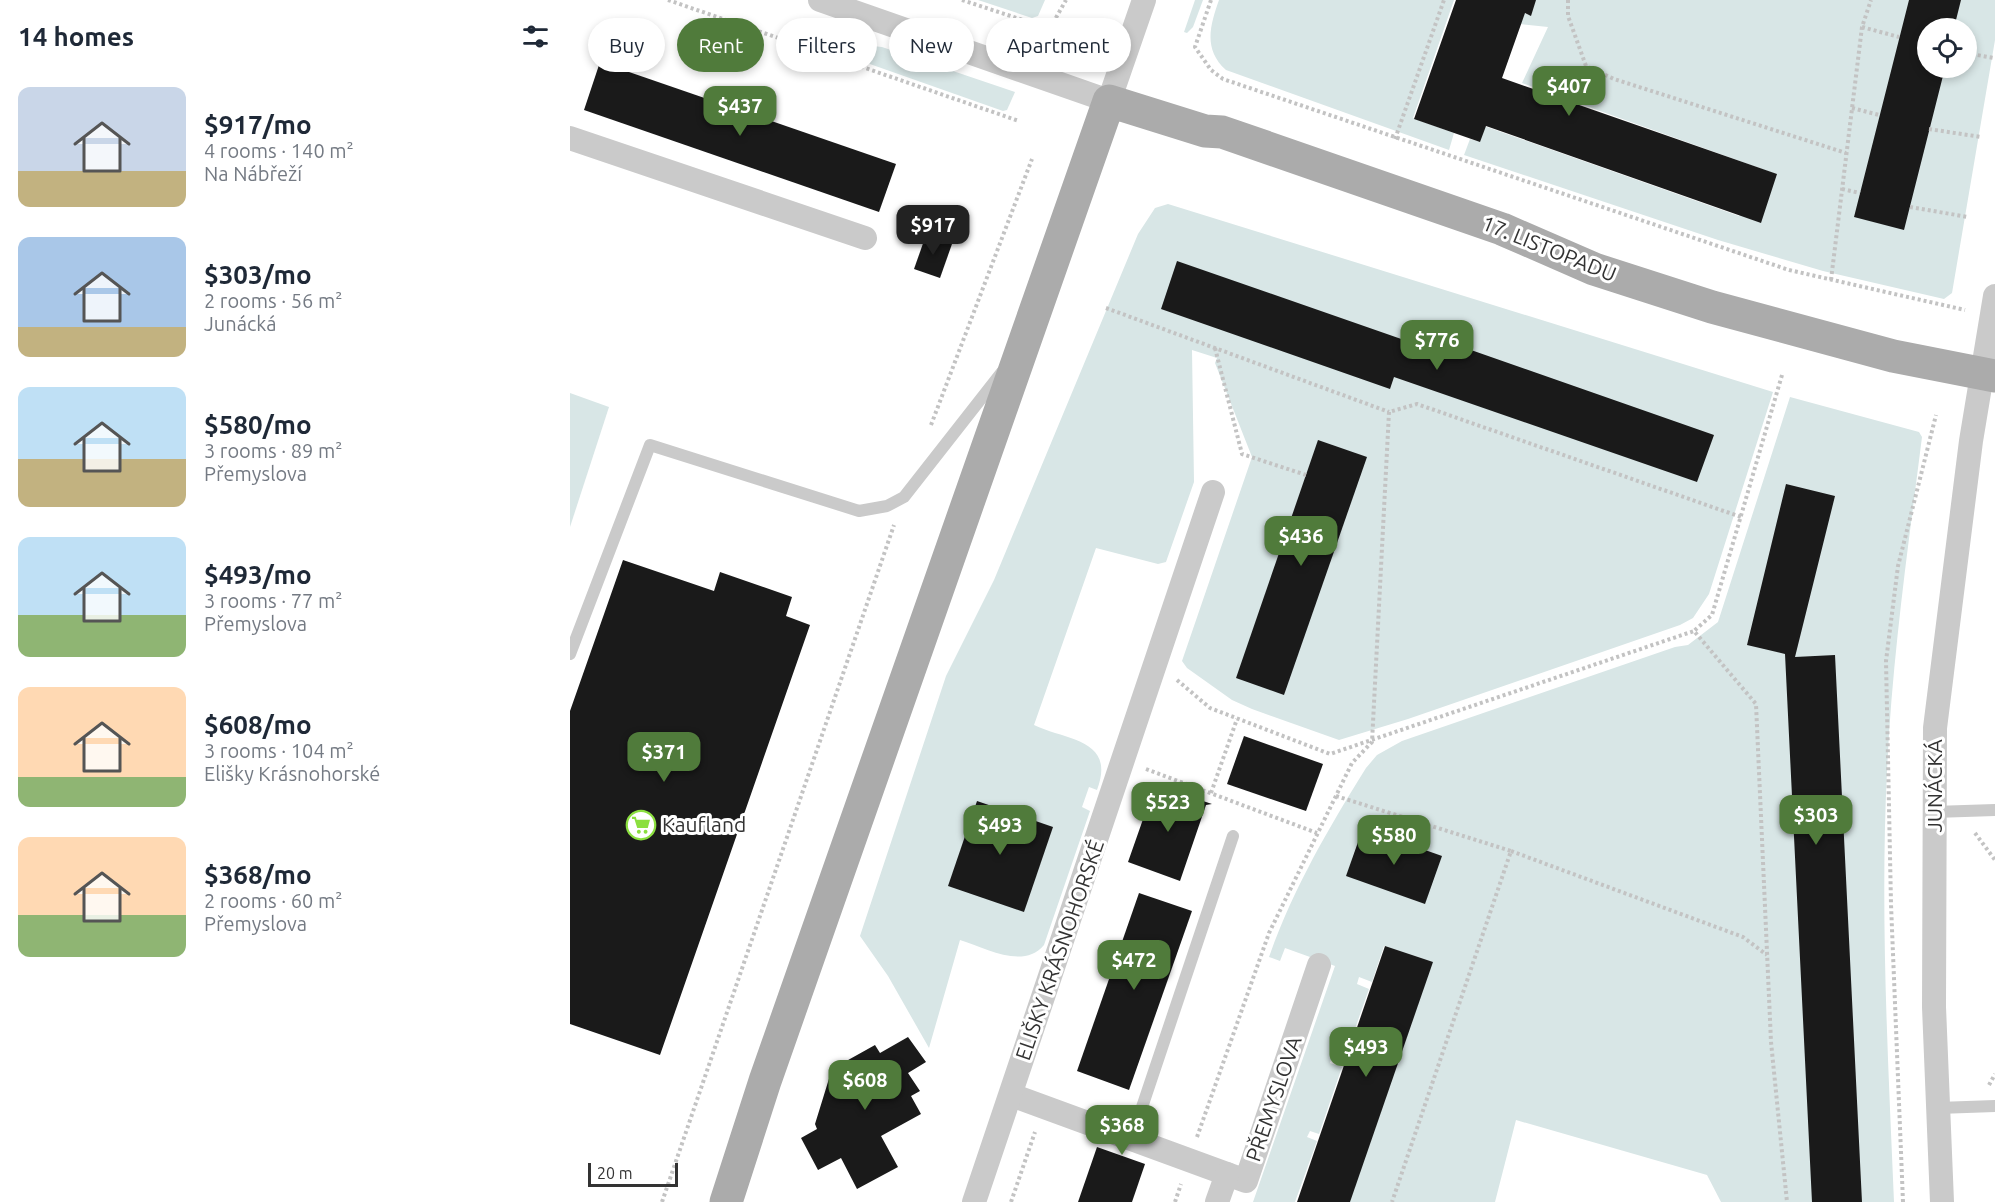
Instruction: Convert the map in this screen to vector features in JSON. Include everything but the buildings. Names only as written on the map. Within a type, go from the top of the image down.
[{"type":"main road","points":[[725,1201],[765,1080],[1109,101]]},
{"type":"main road","name":"17. LISTOPADU","points":[[1109,101],[1204,131],[1222,132],[1502,229],[1594,269],[1712,308],[1834,342],[1988,375]]},
{"type":"street","points":[[820,0],[1109,101],[1144,0]]},
{"type":"street","points":[[570,138],[865,238]]},
{"type":"street","name":"JUNÁCKÁ","points":[[1942,1202],[1934,1006],[1935,728],[1988,375],[1993,306]]},
{"type":"street","name":"ELIŠKY KRÁSNOHORSKÉ","points":[[974,1202],[1213,492]]},
{"type":"street","name":"PŘEMYSLOVA","points":[[1011,1095],[1132,1137],[1246,1181],[1319,965]]},
{"type":"street","name":"PŘEMYSLOVA","points":[[1217,1202],[1227,1174]]},
{"type":"lane","points":[[570,654],[650,445],[859,511],[887,506],[904,497],[1023,345]]},
{"type":"lane","points":[[1935,812],[1995,810]]},
{"type":"lane","points":[[1132,1137],[1233,836]]},
{"type":"lane","points":[[1938,1108],[1995,1106]]},
{"type":"path","points":[[668,0],[1019,121]]},
{"type":"path","points":[[962,0],[1044,27],[1053,23],[1066,0]]},
{"type":"path","points":[[1211,0],[1195,47],[1218,77],[1395,139],[1789,270],[1831,280],[1993,306]]},
{"type":"path","points":[[1395,139],[1444,0]]},
{"type":"path","points":[[1568,0],[1568,16],[1586,66],[1614,79],[1846,153]]},
{"type":"path","points":[[1831,280],[1862,27],[1871,0]]},
{"type":"path","points":[[1862,27],[1899,37]]},
{"type":"path","points":[[1977,55],[1994,57]]},
{"type":"path","points":[[1852,108],[1880,115]]},
{"type":"path","points":[[1929,129],[1981,137]]},
{"type":"path","points":[[929,431],[1032,159]]},
{"type":"path","points":[[1842,189],[1860,193]]},
{"type":"path","points":[[1910,207],[1968,216]]},
{"type":"path","points":[[1106,308],[1389,412],[1418,404],[1741,517]]},
{"type":"path","points":[[1214,347],[1242,454],[1306,475]]},
{"type":"path","points":[[1169,674],[1210,708],[1330,754],[1372,742],[1694,631],[1712,615],[1782,375]]},
{"type":"path","points":[[1189,1160],[1269,933],[1352,763],[1372,742],[1389,412]]},
{"type":"path","points":[[1903,1202],[1891,904],[1886,661],[1898,566],[1936,415]]},
{"type":"path","points":[[662,1202],[904,497]]},
{"type":"path","points":[[1694,631],[1756,704],[1771,1042],[1787,1202]]},
{"type":"path","points":[[1211,793],[1238,718]]},
{"type":"path","points":[[1140,767],[1317,833]]},
{"type":"path","points":[[1336,796],[1511,851],[1743,937],[1767,955]]},
{"type":"path","points":[[1975,833],[1995,860]]},
{"type":"path","points":[[1392,1202],[1511,851]]},
{"type":"path","points":[[1011,1202],[1043,1107]]},
{"type":"shaded area","points":[[978,0],[1045,0],[1038,16],[1032,18]]},
{"type":"shaded area","points":[[1195,0],[1203,0],[1193,27],[1187,33],[1184,32]]},
{"type":"shaded area","points":[[1219,0],[1454,0],[1413,118],[1454,133],[1449,150],[1226,70],[1214,54],[1210,37]]},
{"type":"shaded area","points":[[1535,0],[1995,0],[1995,40],[1952,293],[1944,299],[1823,271],[1718,240],[1464,155],[1470,139],[1478,141],[1484,126],[1739,216],[1776,174],[1522,83],[1548,27],[1520,24],[1524,13],[1530,15]]},
{"type":"shaded area","points":[[877,46],[889,49],[889,71],[877,67]]},
{"type":"shaded area","points":[[892,72],[956,72],[1015,92],[1007,110],[1003,111]]},
{"type":"shaded area","points":[[1168,204],[1773,392],[1709,594],[1693,618],[1680,625],[1408,719],[1339,740],[1232,700],[1187,668],[1182,661],[1252,457],[1215,363],[1217,358],[1192,350],[1194,482],[1166,562],[1158,564],[1096,548],[1034,725],[1085,744],[1094,751],[1100,761],[1101,773],[1097,790],[1089,787],[1082,807],[1090,811],[1044,945],[1026,956],[1015,957],[992,952],[960,940],[929,1048],[888,976],[860,936],[946,676],[994,580],[1138,234],[1155,208]]},
{"type":"shaded area","points":[[570,393],[609,407],[570,527]]},
{"type":"shaded area","points":[[1790,397],[1919,432],[1922,437],[1897,645],[1889,729],[1885,825],[1887,1040],[1894,1202],[1721,1202],[1707,1175],[1516,1120],[1495,1202],[1348,1202],[1432,962],[1384,946],[1372,982],[1359,977],[1357,984],[1369,989],[1344,1060],[1332,1056],[1330,1063],[1342,1067],[1319,1134],[1310,1131],[1307,1137],[1317,1141],[1295,1202],[1253,1202],[1335,966],[1285,948],[1280,961],[1269,957],[1289,907],[1312,860],[1366,768],[1377,755],[1402,741],[1675,647],[1688,645],[1718,622]]},
{"type":"place","name":"Kaufland","points":[[641,825]]}]
